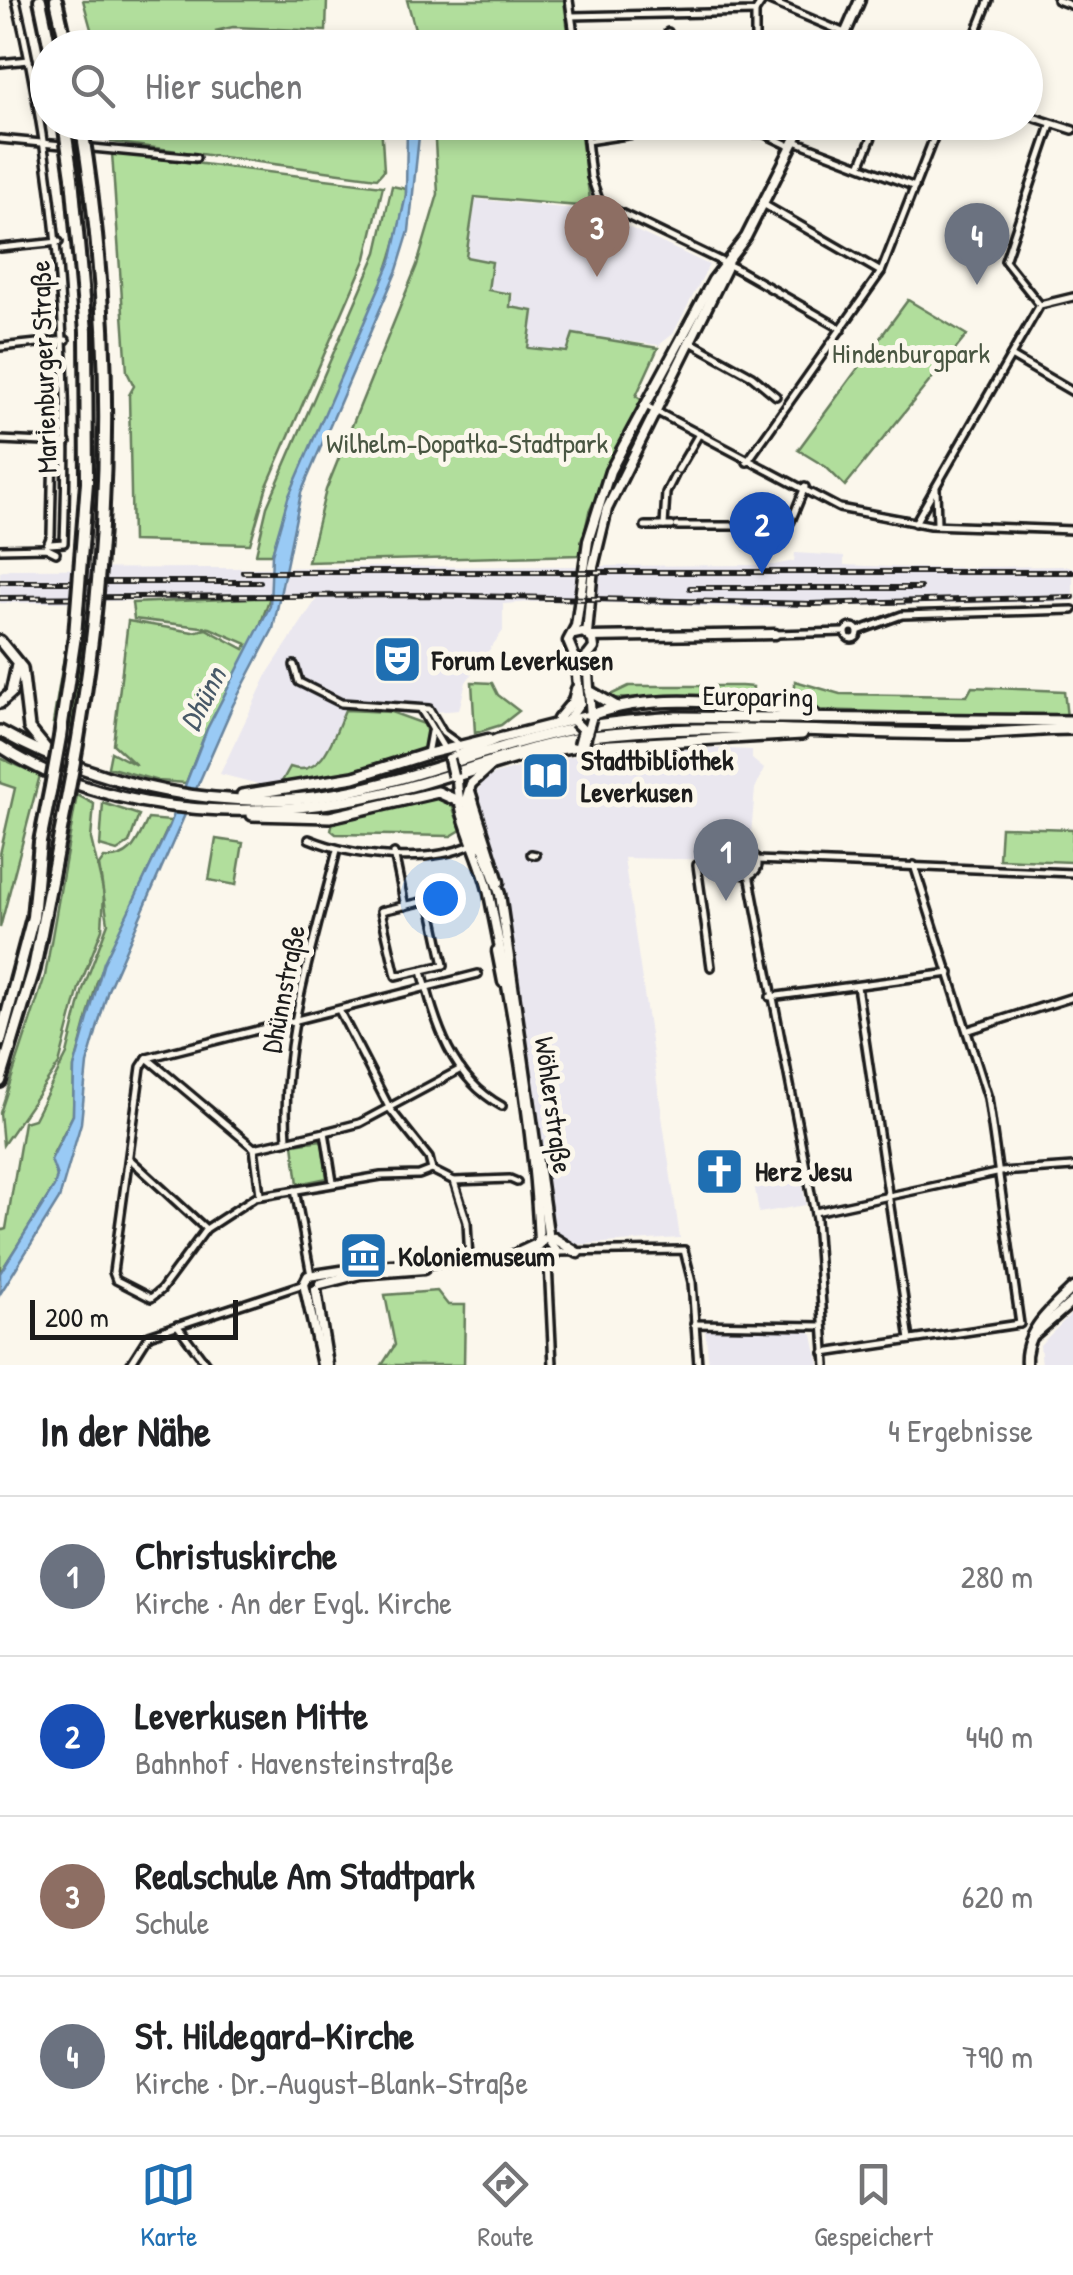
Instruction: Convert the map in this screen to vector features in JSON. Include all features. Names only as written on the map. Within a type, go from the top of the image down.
[{"type":"highway","points":[[40,0],[46,30]]},
{"type":"highway","points":[[56,0],[63,30]]},
{"type":"highway","points":[[0,1042],[33,917],[77,617],[88,437],[82,280],[66,140]]},
{"type":"highway","points":[[0,1081],[34,969],[92,650],[105,468],[100,291],[83,140]]},
{"type":"highway","points":[[0,642],[22,668],[29,728],[53,757]]},
{"type":"highway","points":[[0,703],[16,682],[16,657]]},
{"type":"highway","points":[[589,692],[618,707]]},
{"type":"highway","points":[[591,717],[618,707],[743,705],[856,720]]},
{"type":"highway","name":"Europaring","points":[[0,732],[53,757],[168,790],[267,801],[341,792],[602,724],[675,718],[1073,725]]},
{"type":"highway","name":"Europaring","points":[[0,749],[93,787],[162,805],[220,811],[341,801],[405,788],[544,744],[605,734],[675,728],[963,734],[1073,725]]},
{"type":"highway","points":[[580,745],[830,731]]},
{"type":"highway","points":[[230,797],[326,782],[422,757],[444,759]]},
{"type":"highway","points":[[427,794],[451,779]]},
{"type":"highway","points":[[220,811],[330,816],[427,794],[444,794],[458,801]]},
{"type":"main road","points":[[848,30],[860,0]]},
{"type":"main road","points":[[594,648],[589,635],[591,582],[607,510],[654,409],[796,140]]},
{"type":"main road","points":[[572,720],[578,712],[578,683],[575,658],[567,646],[574,634],[596,508],[644,405],[714,280],[728,265]]},
{"type":"main road","points":[[574,634],[612,639],[668,633],[775,634]]},
{"type":"main road","points":[[580,745],[591,717],[587,657],[594,648],[612,639]]},
{"type":"main road","points":[[575,658],[587,657]]},
{"type":"main road","points":[[550,724],[566,711],[578,683]]},
{"type":"main road","points":[[580,745],[451,779],[444,759],[497,739],[591,717]]},
{"type":"main road","points":[[572,720],[583,730],[580,745]]},
{"type":"main road","points":[[422,757],[443,746],[497,739]]},
{"type":"main road","name":"Wöhlerstraße","points":[[490,767],[470,791],[466,803],[487,849],[515,969],[512,977],[540,1241]]},
{"type":"main road","name":"Wöhlerstraße","points":[[451,779],[470,844],[482,867],[498,943],[540,1241]]},
{"type":"main road","points":[[458,801],[474,838],[487,849]]},
{"type":"main road","points":[[325,1365],[313,1283],[374,1266],[507,1258],[544,1263],[557,1252],[540,1241]]},
{"type":"main road","points":[[540,1241],[534,1255],[544,1263]]},
{"type":"main road","points":[[507,1258],[540,1241],[578,1253]]},
{"type":"main road","points":[[1035,1334],[1038,1323],[1073,1288]]},
{"type":"main road","points":[[1026,1365],[1026,1348],[1035,1334],[1073,1301]]},
{"type":"street","name":"Marienburger Straße","points":[[16,0],[30,60]]},
{"type":"street","points":[[569,0],[574,30]]},
{"type":"street","points":[[756,30],[755,12],[765,0],[836,30]]},
{"type":"street","points":[[977,30],[989,0]]},
{"type":"street","points":[[1057,0],[1073,6]]},
{"type":"street","points":[[572,16],[668,18],[755,12]]},
{"type":"street","points":[[0,62],[30,60]]},
{"type":"street","points":[[1043,122],[1073,130]]},
{"type":"street","points":[[1040,305],[1004,262],[1050,125]]},
{"type":"street","points":[[0,139],[196,158]]},
{"type":"street","name":"Marienburger Straße","points":[[44,140],[59,242],[68,443],[64,543],[48,546],[53,445]]},
{"type":"street","points":[[594,140],[587,141],[600,204],[728,265],[842,329]]},
{"type":"street","points":[[783,140],[862,164],[915,187]]},
{"type":"street","points":[[862,164],[871,140]]},
{"type":"street","points":[[747,462],[881,272],[933,140]]},
{"type":"street","points":[[763,204],[881,272]]},
{"type":"street","points":[[0,248],[59,242]]},
{"type":"street","points":[[916,524],[1040,305],[1073,297]]},
{"type":"street","points":[[0,347],[66,340]]},
{"type":"street","points":[[689,342],[752,376],[776,396]]},
{"type":"street","points":[[1011,356],[1073,392]]},
{"type":"street","points":[[644,405],[839,508],[937,526],[1073,530]]},
{"type":"street","points":[[671,526],[666,493],[699,434]]},
{"type":"street","points":[[0,440],[68,443]]},
{"type":"street","points":[[646,526],[784,526],[791,521],[805,487]]},
{"type":"street","points":[[936,488],[937,526]]},
{"type":"street","points":[[0,549],[48,546],[56,553]]},
{"type":"street","points":[[775,634],[846,632],[854,638],[858,630],[902,615],[1073,610]]},
{"type":"street","points":[[294,666],[299,682],[336,702],[434,713],[444,733],[458,743]]},
{"type":"street","points":[[421,710],[443,746],[444,759]]},
{"type":"street","points":[[422,757],[429,724]]},
{"type":"street","points":[[309,839],[337,850],[448,855],[470,844]]},
{"type":"street","name":"Dhünnstraße","points":[[287,1139],[287,1096],[296,1020],[337,850]]},
{"type":"street","points":[[394,853],[405,906]]},
{"type":"street","points":[[749,874],[737,869],[737,859],[746,853],[757,860],[1073,873]]},
{"type":"street","points":[[757,860],[749,874],[815,1212],[826,1365]]},
{"type":"street","points":[[698,865],[710,966]]},
{"type":"street","points":[[914,865],[988,1098],[1020,1324]]},
{"type":"street","points":[[430,900],[444,965],[421,970],[396,976],[382,911],[430,900]]},
{"type":"street","points":[[421,970],[434,1019],[460,1069],[502,1106]]},
{"type":"street","points":[[770,997],[950,973]]},
{"type":"street","points":[[478,974],[148,1058],[141,1067],[113,1272],[116,1280],[152,1298],[206,1229],[260,1195],[333,1182],[419,1175],[432,1170],[454,1181],[510,1178],[517,1182]]},
{"type":"street","points":[[856,986],[910,1340]]},
{"type":"street","points":[[969,1030],[1073,996]]},
{"type":"street","points":[[338,1010],[390,1109],[430,1158],[432,1170]]},
{"type":"street","points":[[148,1058],[254,1148],[260,1195]]},
{"type":"street","points":[[254,1148],[360,1123],[460,1069]]},
{"type":"street","points":[[325,1132],[333,1182]]},
{"type":"street","points":[[130,1159],[206,1229]]},
{"type":"street","points":[[815,1212],[1000,1172],[1073,1167]]},
{"type":"street","points":[[454,1181],[467,1222],[469,1263]]},
{"type":"street","points":[[130,1365],[145,1337],[313,1283],[295,1190]]},
{"type":"street","points":[[557,1252],[684,1250],[698,1365]]},
{"type":"street","points":[[544,1263],[553,1365]]},
{"type":"street","points":[[177,1324],[208,1365]]},
{"type":"street","points":[[694,1324],[822,1326]]},
{"type":"street","points":[[824,1353],[1020,1324],[1035,1334]]},
{"type":"shaded area","points":[[476,199],[594,211],[709,265],[673,334],[659,345],[573,335],[567,352],[528,347],[534,310],[511,306],[513,293],[489,289],[493,261],[467,257]]},
{"type":"shaded area","points":[[795,553],[844,556],[844,565],[1069,566],[1073,568],[1073,601],[768,608],[548,601],[503,604],[503,631],[466,682],[459,710],[412,714],[345,710],[321,762],[298,770],[280,785],[266,786],[220,774],[269,671],[318,597],[0,603],[0,572],[9,569],[774,565],[794,561]]},
{"type":"shaded area","points":[[660,746],[752,750],[752,759],[764,769],[755,789],[751,835],[732,842],[727,860],[624,858],[680,1238],[573,1245],[556,1239],[551,1228],[503,886],[478,790],[484,780],[495,774],[557,758]]},
{"type":"shaded area","points":[[801,1176],[806,1205],[759,1213],[754,1183]]},
{"type":"shaded area","points":[[1073,1312],[1073,1365],[1042,1365],[1040,1345]]},
{"type":"shaded area","points":[[705,1329],[808,1329],[813,1335],[819,1365],[709,1365]]},
{"type":"green space","points":[[83,0],[327,0],[326,30],[91,30]]},
{"type":"green space","points":[[407,0],[564,0],[568,30],[415,30]]},
{"type":"green space","points":[[382,140],[384,170],[377,178],[111,142]]},
{"type":"green space","name":"Wilhelm-Dopatka-Stadtpark","points":[[435,140],[581,140],[591,207],[475,197],[466,257],[492,262],[488,290],[511,294],[510,307],[533,311],[528,348],[567,352],[573,334],[658,348],[636,396],[642,400],[589,512],[580,555],[308,562],[326,490],[417,265],[438,194]]},
{"type":"green space","points":[[112,153],[383,186],[366,258],[267,486],[250,544],[132,541],[129,395],[134,386],[127,372]]},
{"type":"green space","points":[[392,186],[406,189],[406,195],[381,287],[287,508],[272,554],[256,554],[267,507],[377,252]]},
{"type":"green space","name":"Hindenburgpark","points":[[908,300],[967,335],[845,486],[826,467],[798,450]]},
{"type":"green space","points":[[270,597],[254,643],[207,729],[186,783],[158,781],[108,767],[111,752],[136,765],[113,744],[128,621],[193,632],[206,629],[244,649],[247,644],[210,628],[134,619],[132,603]]},
{"type":"green space","points":[[70,621],[101,623],[85,731],[53,723]]},
{"type":"green space","points":[[795,681],[840,694],[967,696],[972,687],[1064,691],[1067,717],[817,710],[795,702]]},
{"type":"green space","points":[[472,682],[492,683],[498,695],[519,711],[501,725],[475,733]]},
{"type":"green space","points":[[629,686],[753,687],[752,700],[604,698]]},
{"type":"green space","points":[[345,710],[391,712],[424,724],[428,736],[424,751],[364,770],[280,785],[290,767],[302,769],[319,761]]},
{"type":"green space","points":[[0,758],[40,775],[0,928],[0,854],[15,788],[0,783]]},
{"type":"green space","points":[[77,795],[94,804],[91,839],[104,894],[102,929],[79,988],[59,1064],[3,1145],[0,1113],[45,976]]},
{"type":"green space","points":[[438,797],[452,805],[461,830],[451,836],[336,834],[331,830],[333,821]]},
{"type":"green space","points":[[103,803],[139,815],[129,843],[117,851],[100,846]]},
{"type":"green space","points":[[148,819],[171,821],[97,982],[74,1068],[73,1115],[52,1156],[57,1176],[54,1187],[0,1273],[0,1231],[6,1229],[24,1122],[34,1119],[67,1054],[83,989],[108,923],[99,865],[104,858],[127,852],[137,842]]},
{"type":"green space","points":[[1001,827],[1073,829],[1071,862],[999,859]]},
{"type":"green space","points":[[216,839],[243,843],[236,885],[209,880]]},
{"type":"green space","points":[[322,1140],[327,1178],[298,1184],[293,1144]]},
{"type":"green space","points":[[437,1291],[448,1305],[465,1305],[464,1365],[382,1365],[395,1345],[385,1295]]},
{"type":"water","points":[[407,140],[419,140],[409,231],[397,270],[301,493],[273,629],[233,705],[108,990],[87,1064],[81,1123],[59,1199],[0,1294],[0,1273],[54,1187],[57,1176],[51,1160],[73,1115],[74,1068],[104,962],[169,827],[207,729],[270,606],[272,554],[288,498],[392,258],[406,195]]},
{"type":"railway","points":[[243,572],[1073,572]]},
{"type":"railway","points":[[0,582],[260,582]]},
{"type":"railway","points":[[690,588],[920,588]]},
{"type":"railway","points":[[0,598],[426,595],[810,604],[1073,597]]},
{"type":"place","name":"Realschule Am Stadtpark","points":[[597,277]]},
{"type":"place","name":"St. Hildegard-Kirche","points":[[977,285]]},
{"type":"place","name":"Leverkusen Mitte","points":[[762,574]]},
{"type":"place","name":"Forum Leverkusen","points":[[397,660]]},
{"type":"place","name":"Stadtbibliothek Leverkusen","points":[[546,776]]},
{"type":"place","name":"Christuskirche","points":[[726,901]]},
{"type":"place","name":"Herz Jesu","points":[[720,1171]]},
{"type":"place","name":"Koloniemuseum","points":[[363,1256]]},
{"type":"water label","name":"Dhünn","points":[[203,699]]}]
